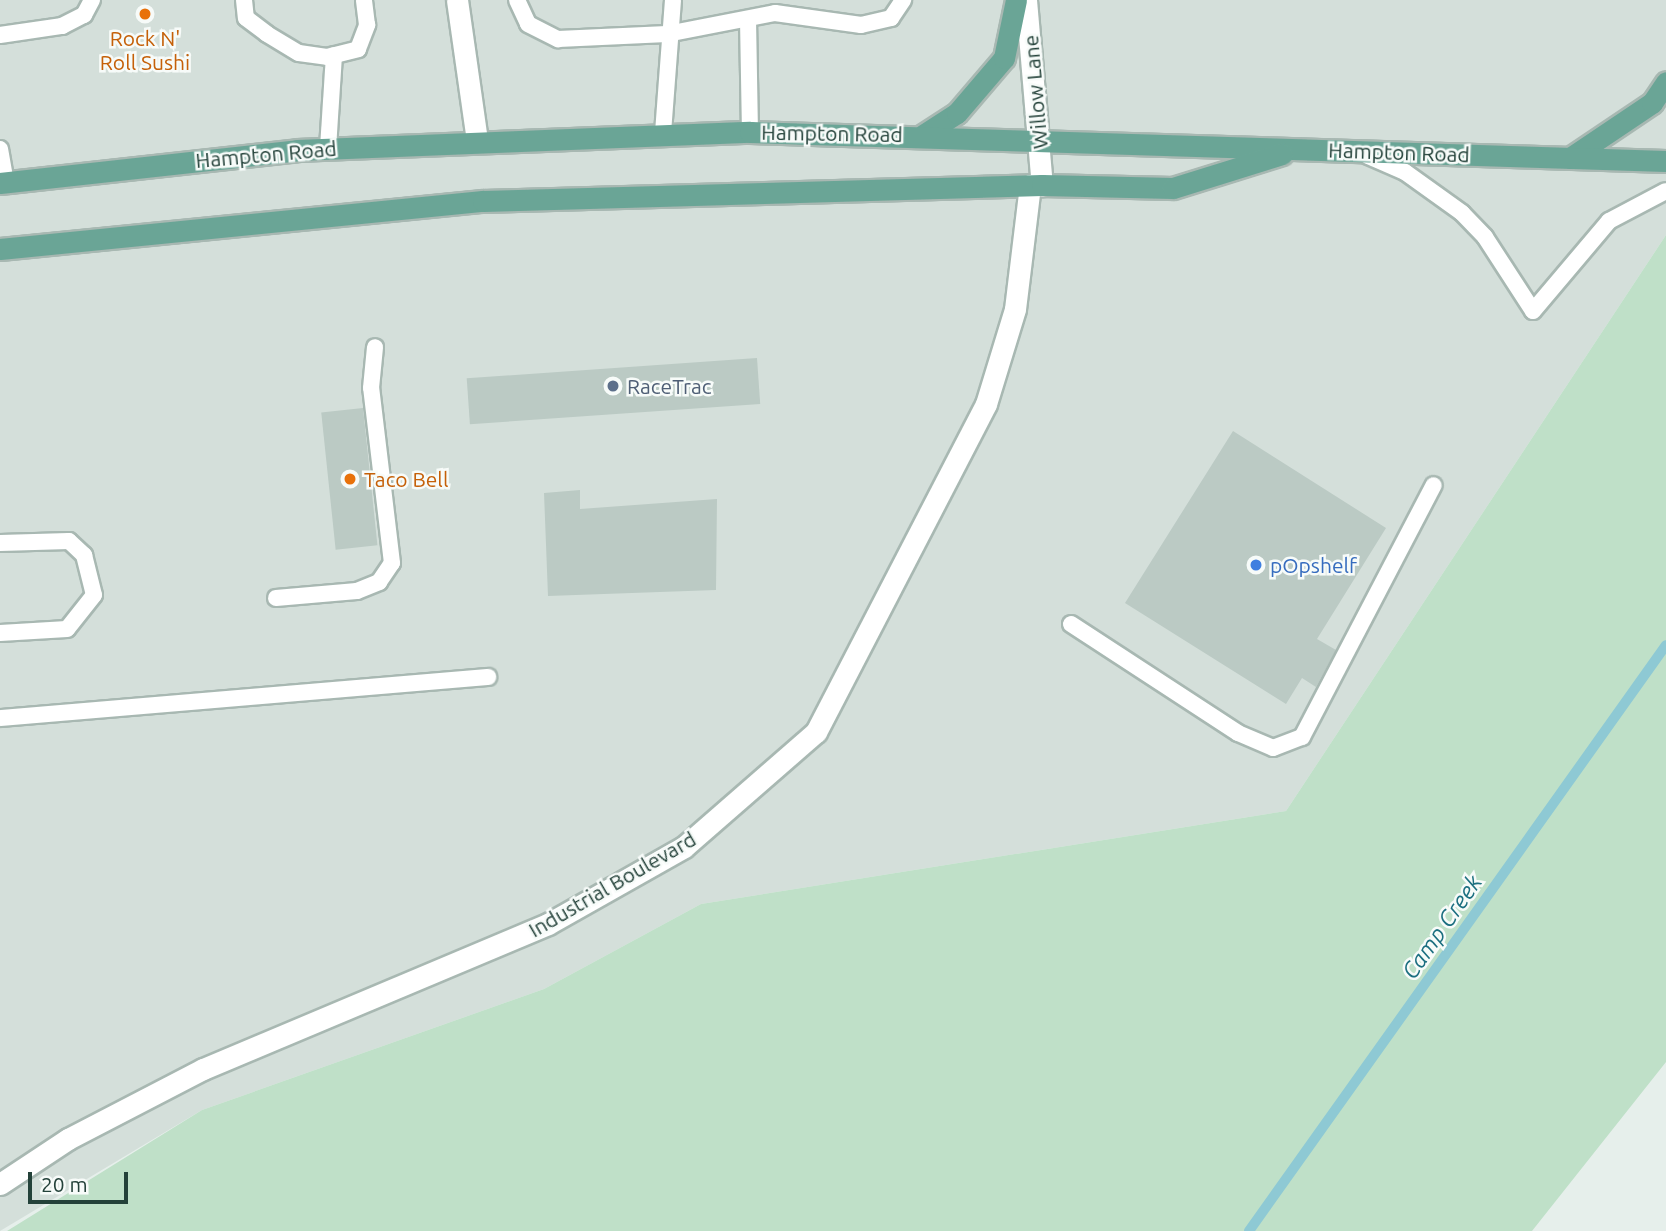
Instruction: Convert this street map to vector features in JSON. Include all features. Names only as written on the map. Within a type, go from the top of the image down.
[{"type":"main road","points":[[923,135],[957,113],[1004,58],[1016,0]]},
{"type":"main road","points":[[1570,158],[1652,103],[1666,82]]},
{"type":"main road","name":"Hampton Road","points":[[3,183],[328,148],[663,133],[1039,137],[1666,161]]},
{"type":"main road","points":[[0,249],[483,201],[1036,185],[1173,188],[1298,149]]},
{"type":"street","points":[[457,0],[477,140]]},
{"type":"street","name":"Willow Lane","points":[[1026,0],[1039,137],[1036,185]]},
{"type":"street","name":"Industrial Boulevard","points":[[0,1184],[68,1139],[203,1069],[548,924],[684,847],[816,733],[986,404],[1015,309],[1036,185]]},
{"type":"lane","points":[[0,35],[62,26],[84,15],[92,0]]},
{"type":"lane","points":[[244,0],[246,18],[267,34],[299,52],[334,55],[358,49],[367,25],[364,0]]},
{"type":"lane","points":[[517,0],[528,24],[558,39],[667,34],[748,19],[775,7],[861,26],[891,18],[903,0]]},
{"type":"lane","points":[[663,133],[667,34],[673,0]]},
{"type":"lane","points":[[748,19],[750,132]]},
{"type":"lane","points":[[328,148],[334,55]]},
{"type":"lane","points":[[0,149],[3,183]]},
{"type":"lane","points":[[1356,151],[1405,172],[1462,214],[1485,237],[1533,311],[1609,221],[1666,191]]},
{"type":"lane","points":[[275,598],[357,591],[379,582],[392,563],[371,388],[375,347]]},
{"type":"lane","points":[[1071,624],[1238,733],[1273,748],[1302,737],[1434,485]]},
{"type":"lane","points":[[0,543],[69,541],[84,555],[94,595],[67,629],[0,633]]},
{"type":"lane","points":[[0,718],[488,677]]},
{"type":"shaded area","points":[[0,0],[1666,0],[1666,235],[1286,811],[701,904],[544,989],[202,1110],[0,1231]]},
{"type":"green space","points":[[1666,235],[1666,1062],[1532,1231],[7,1231],[202,1110],[544,989],[701,904],[1286,811]]},
{"type":"building","name":"RaceTrac","points":[[757,358],[760,404],[470,424],[467,378]]},
{"type":"building","name":"Taco Bell","points":[[363,408],[377,545],[336,550],[321,412]]},
{"type":"building","name":"pOpshelf","points":[[1233,431],[1386,528],[1317,639],[1336,650],[1316,687],[1302,678],[1286,704],[1125,603]]},
{"type":"building","points":[[580,490],[580,509],[717,499],[716,590],[548,596],[544,493]]},
{"type":"waterway","name":"Camp Creek","points":[[1249,1231],[1666,645]]},
{"type":"place","name":"Rock N' Roll Sushi","points":[[145,14]]},
{"type":"place","name":"RaceTrac","points":[[613,386]]},
{"type":"place","name":"Taco Bell","points":[[350,479]]},
{"type":"place","name":"pOpshelf","points":[[1256,565]]}]
